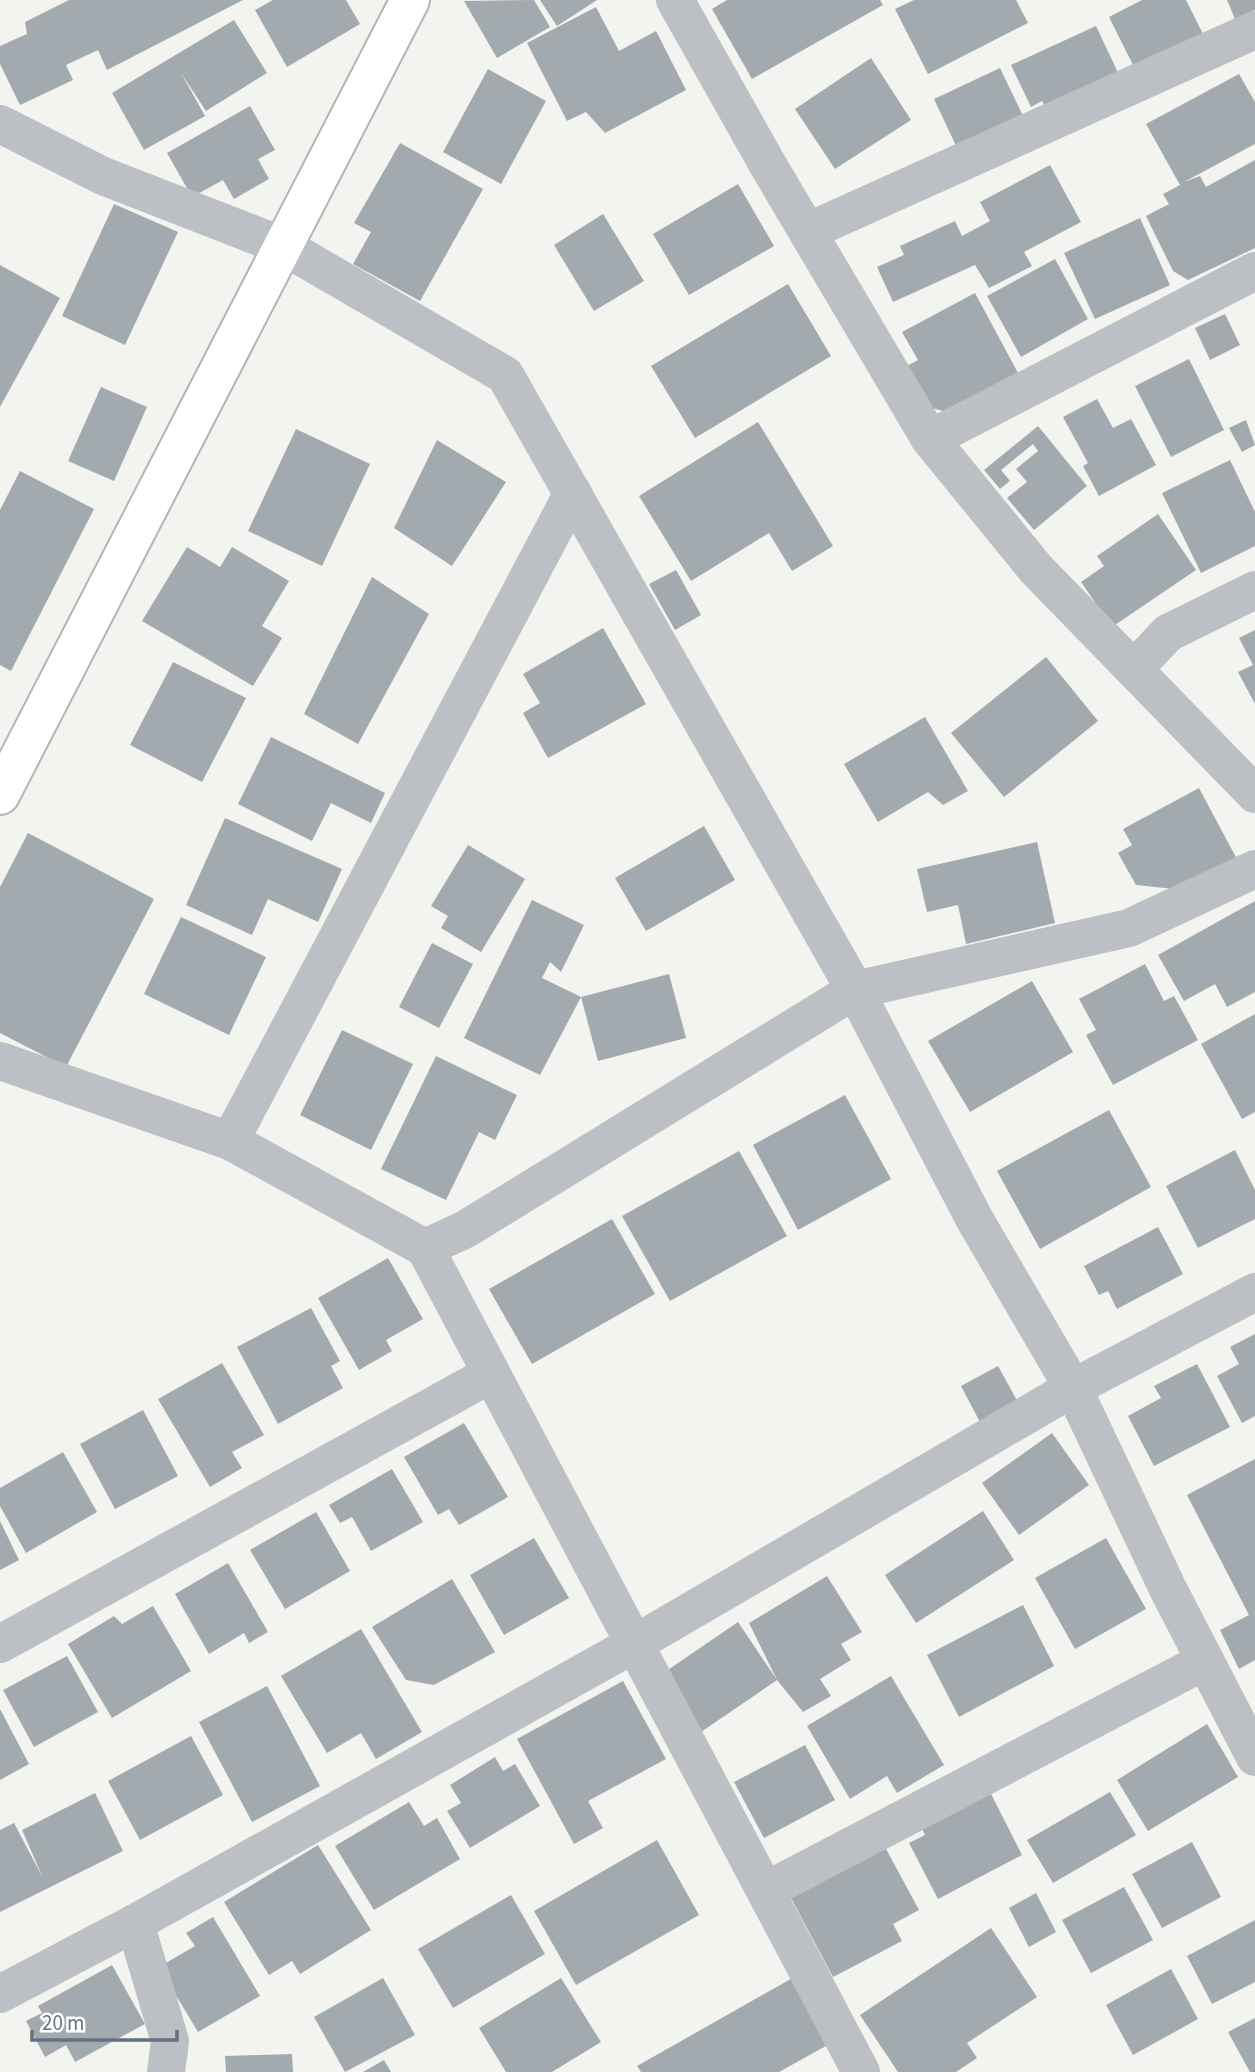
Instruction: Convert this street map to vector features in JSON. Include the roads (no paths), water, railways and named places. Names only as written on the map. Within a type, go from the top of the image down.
[{"type":"street","points":[[0,795],[410,0]]},
{"type":"street","points":[[675,0],[930,439],[1036,569],[1255,794]]},
{"type":"street","points":[[809,231],[1255,30]]},
{"type":"street","points":[[0,124],[103,176],[283,246],[505,375],[855,990],[975,1220],[1073,1388],[1205,1661],[1255,1757]]},
{"type":"street","points":[[930,439],[1255,271]]},
{"type":"street","points":[[230,1141],[573,493]]},
{"type":"street","points":[[1134,669],[1168,633],[1255,590]]},
{"type":"street","points":[[425,1248],[466,1229],[855,990],[1129,928],[1255,869]]},
{"type":"street","points":[[0,1061],[230,1141],[425,1248],[861,2072]]},
{"type":"street","points":[[0,1994],[135,1923],[636,1643],[1073,1388],[1255,1292]]},
{"type":"street","points":[[0,1644],[491,1374]]},
{"type":"street","points":[[767,1890],[1205,1661]]},
{"type":"street","points":[[135,1923],[170,2041],[166,2072]]}]
